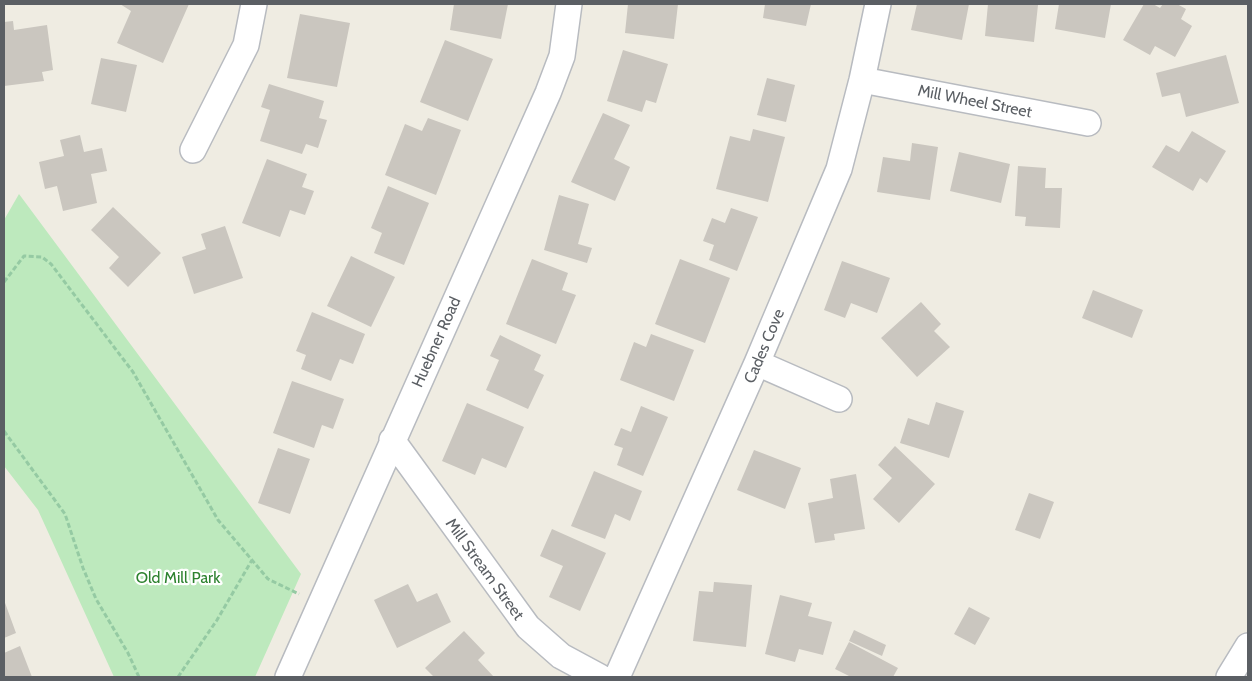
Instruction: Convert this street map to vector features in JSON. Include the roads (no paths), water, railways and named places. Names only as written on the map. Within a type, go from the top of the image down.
[{"type":"street","points":[[193,150],[246,44],[254,4]]},
{"type":"street","name":"Huebner Road","points":[[288,677],[548,93],[562,56],[570,4]]},
{"type":"street","name":"Cades Cove","points":[[617,677],[757,363],[839,169],[862,80],[878,4]]},
{"type":"street","name":"Mill Wheel Street","points":[[862,80],[1088,123]]},
{"type":"street","points":[[757,363],[839,399]]},
{"type":"street","name":"Mill Stream Street","points":[[392,440],[528,627],[561,656],[600,677]]},
{"type":"street","points":[[1229,677],[1248,646]]},
{"type":"park label","name":"Old Mill Park","points":[[178,577]]}]
